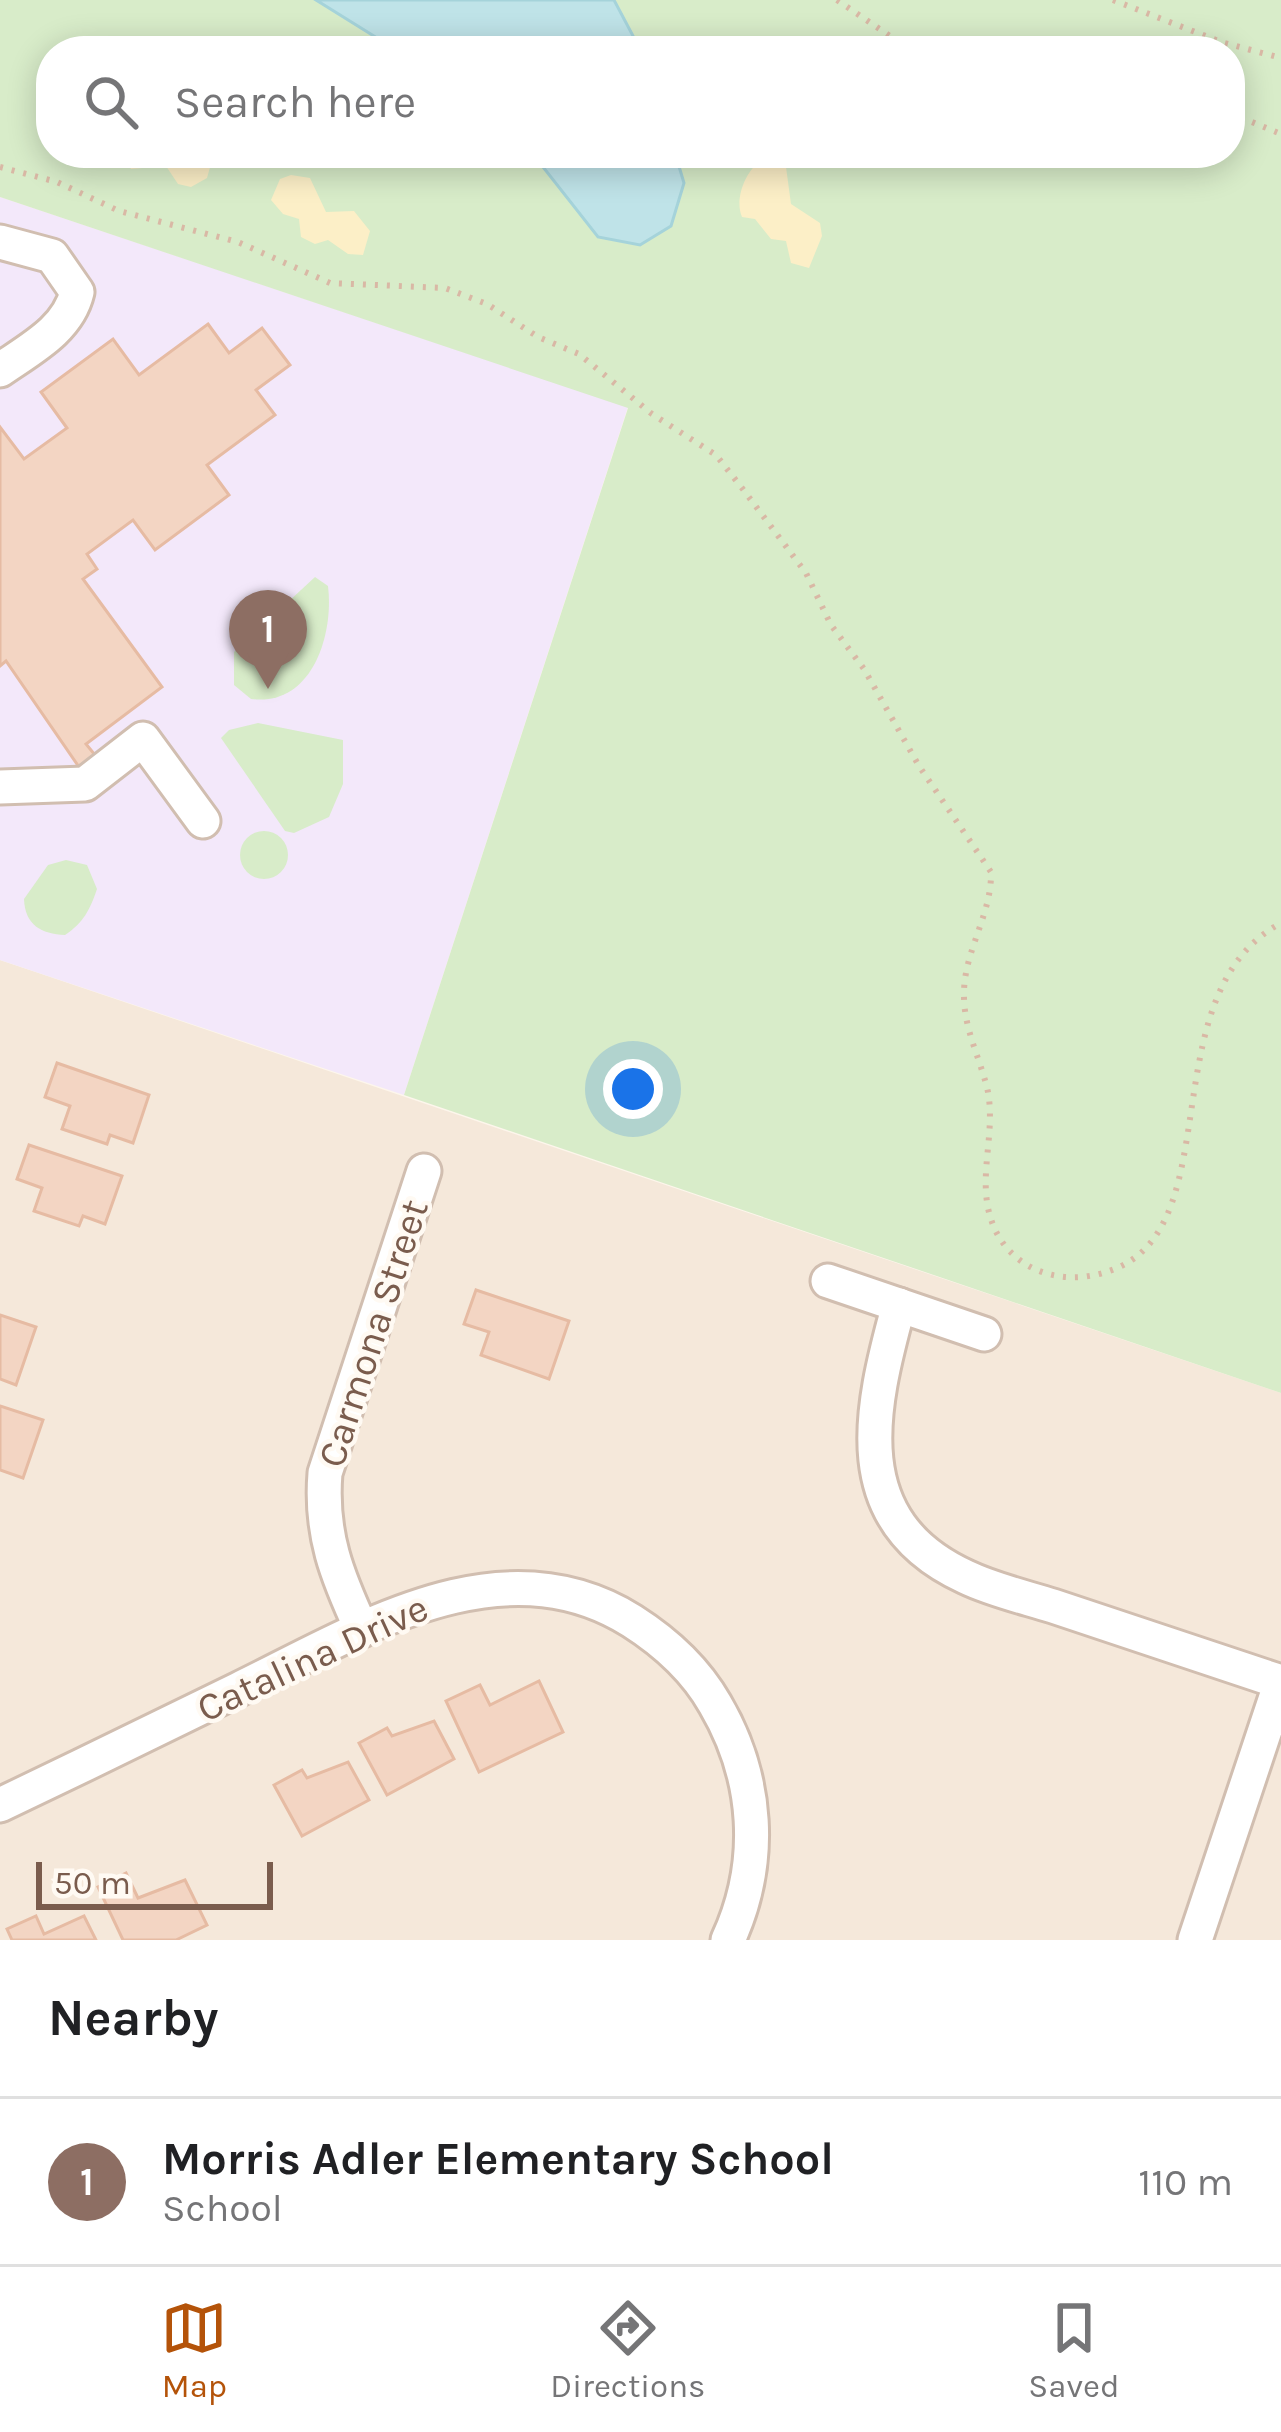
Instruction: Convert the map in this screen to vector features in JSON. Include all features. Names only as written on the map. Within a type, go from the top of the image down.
[{"type":"street","points":[[0,242],[52,256],[77,292],[74,308],[57,329],[0,370]]},
{"type":"street","points":[[0,788],[85,784],[143,740],[203,821]]},
{"type":"street","name":"Carmona Street","points":[[362,1630],[330,1563],[322,1513],[325,1473],[424,1171]]},
{"type":"street","points":[[828,1281],[984,1334]]},
{"type":"street","points":[[898,1305],[874,1408],[873,1450],[893,1516],[914,1544],[968,1578],[1281,1682],[1196,1940]]},
{"type":"street","name":"Catalina Drive","points":[[0,1805],[413,1606],[501,1587],[586,1599],[615,1610],[663,1642],[712,1697],[732,1733],[747,1780],[751,1858],[728,1940]]},
{"type":"path","points":[[837,0],[890,36]]},
{"type":"path","points":[[1113,0],[1206,36]]},
{"type":"path","points":[[1245,48],[1281,58]]},
{"type":"path","points":[[1245,119],[1281,134]]},
{"type":"path","points":[[0,167],[57,182],[119,212],[238,242],[330,284],[445,288],[487,304],[538,337],[579,354],[652,414],[716,454],[806,573],[831,625],[865,670],[919,766],[991,872],[992,892],[966,970],[964,998],[988,1093],[986,1196],[1000,1235],[1025,1264],[1058,1281],[1098,1276],[1131,1262],[1159,1237],[1176,1204],[1191,1090],[1214,1006],[1232,971],[1262,934],[1281,923]]},
{"type":"shaded area","points":[[0,197],[628,407],[404,1095],[0,960]]},
{"type":"shaded area","points":[[0,960],[1281,1393],[1281,1940],[0,1940]]},
{"type":"green space","points":[[0,0],[1281,0],[1281,1393],[404,1095],[628,408],[0,197]]},
{"type":"green space","points":[[315,577],[328,586],[329,605],[315,663],[290,691],[251,699],[234,685],[234,652]]},
{"type":"green space","points":[[258,723],[343,740],[343,784],[329,817],[294,833],[285,831],[221,738],[229,730]]},
{"type":"green space","points":[[264,831],[281,838],[288,855],[281,872],[264,879],[247,872],[240,855],[247,838]]},
{"type":"green space","points":[[66,860],[87,865],[97,889],[85,915],[65,935],[36,926],[27,915],[24,899],[48,865]]},
{"type":"sand","points":[[167,168],[210,168],[207,178],[191,187],[178,184]]},
{"type":"sand","points":[[786,168],[791,204],[820,223],[822,236],[809,268],[791,263],[786,241],[771,239],[755,219],[742,217],[743,185],[751,170]]},
{"type":"sand","points":[[291,175],[310,178],[326,212],[354,211],[370,231],[363,255],[348,254],[328,240],[315,244],[301,237],[299,219],[283,214],[271,200],[280,179]]},
{"type":"water","points":[[316,0],[614,0],[633,36],[374,36]]},
{"type":"water","points":[[544,168],[680,168],[684,183],[671,226],[640,245],[598,237]]},
{"type":"building","points":[[208,324],[229,353],[262,328],[290,365],[256,390],[275,415],[207,465],[229,495],[155,550],[133,520],[87,554],[97,569],[83,579],[162,687],[86,744],[95,755],[79,767],[6,661],[0,666],[0,427],[24,459],[67,428],[41,392],[113,339],[139,375]]},
{"type":"building","points":[[57,1063],[149,1095],[133,1143],[110,1135],[107,1144],[62,1129],[70,1106],[45,1097]]},
{"type":"building","points":[[29,1145],[122,1176],[105,1224],[83,1216],[79,1226],[34,1211],[42,1188],[17,1179]]},
{"type":"building","points":[[476,1290],[569,1321],[549,1379],[481,1355],[489,1332],[464,1324]]},
{"type":"building","points":[[0,1315],[36,1327],[16,1385],[0,1379]]},
{"type":"building","points":[[0,1406],[43,1420],[23,1478],[0,1470]]},
{"type":"building","points":[[539,1681],[563,1732],[479,1772],[446,1701],[480,1685],[490,1705]]},
{"type":"building","points":[[434,1721],[454,1759],[387,1795],[359,1743],[387,1728],[392,1736]]},
{"type":"building","points":[[348,1762],[369,1800],[302,1836],[274,1785],[302,1770],[307,1778]]},
{"type":"building","points":[[126,1873],[138,1898],[185,1880],[207,1925],[176,1940],[123,1940],[98,1887]]},
{"type":"building","points":[[36,1916],[44,1934],[84,1916],[96,1940],[12,1940],[7,1929]]},
{"type":"place","name":"Morris Adler Elementary School","points":[[268,689]]}]
